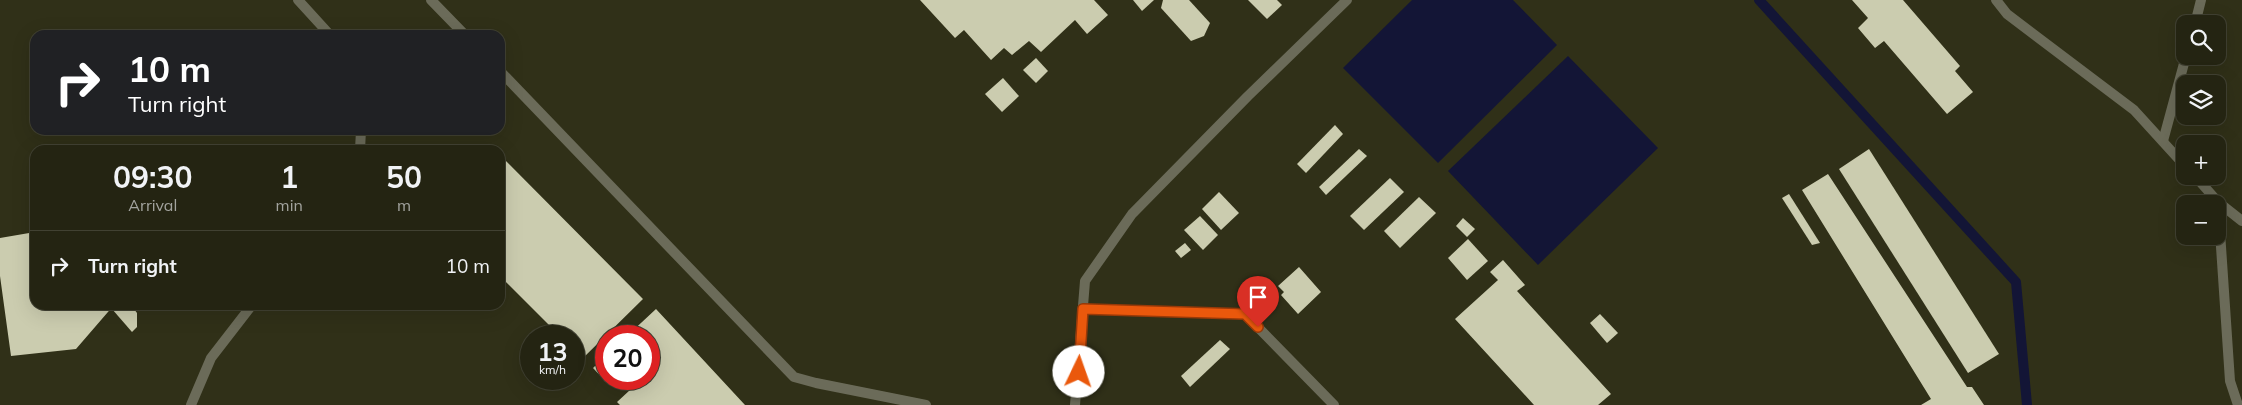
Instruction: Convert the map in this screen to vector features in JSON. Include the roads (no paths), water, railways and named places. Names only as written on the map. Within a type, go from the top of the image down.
[{"type":"lane","points":[[298,0],[325,30]]},
{"type":"lane","points":[[431,0],[460,30]]},
{"type":"lane","points":[[1075,405],[1085,281],[1132,214],[1248,96],[1347,0]]},
{"type":"lane","points":[[1996,0],[2007,14],[2134,110],[2176,156]]},
{"type":"lane","points":[[2197,15],[2201,0]]},
{"type":"lane","points":[[2163,141],[2184,65]]},
{"type":"lane","points":[[505,76],[794,376],[816,383],[926,405]]},
{"type":"lane","points":[[2203,185],[2212,195]]},
{"type":"lane","points":[[2226,208],[2242,221]]},
{"type":"lane","points":[[2221,245],[2230,381],[2238,405]]},
{"type":"lane","points":[[1083,309],[1245,314],[1334,405]]},
{"type":"lane","points":[[191,405],[211,358],[248,310]]},
{"type":"waterway","points":[[1759,0],[2016,282],[2027,405]]}]
